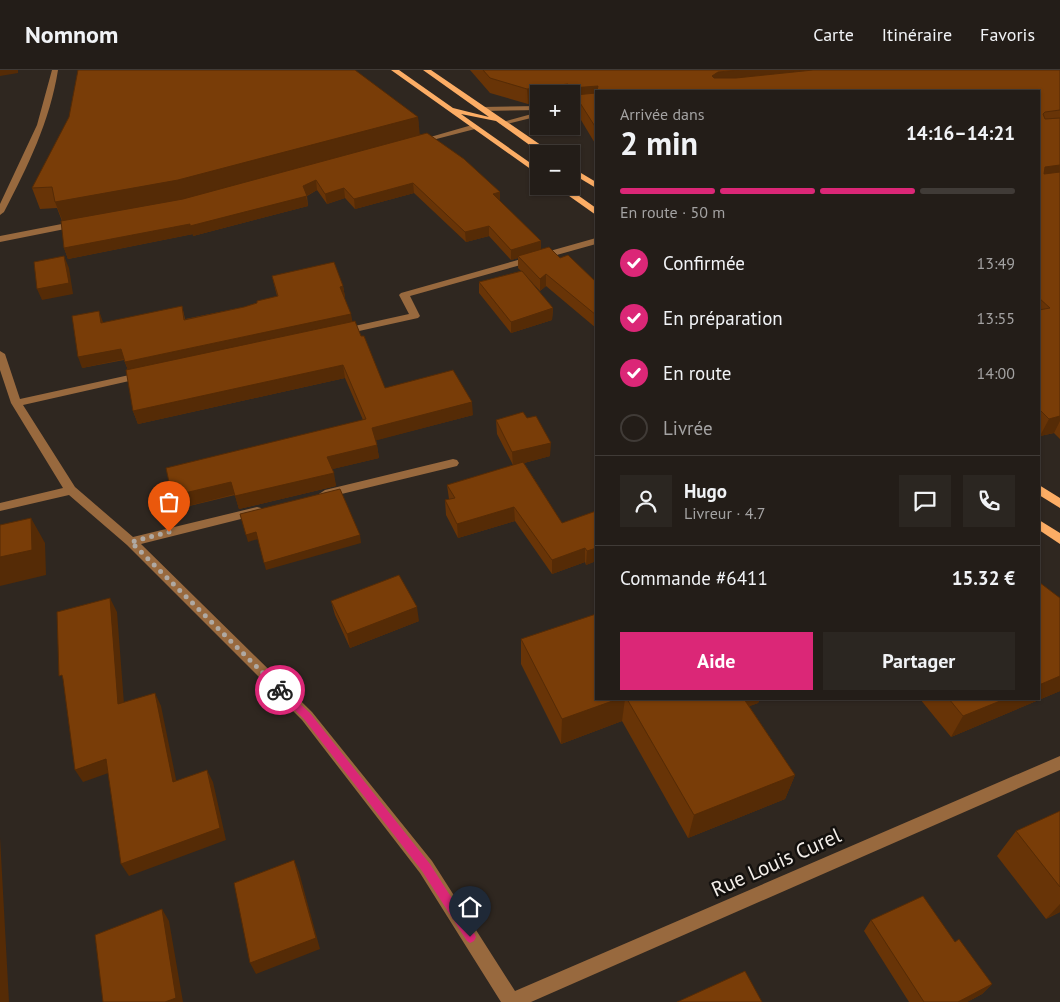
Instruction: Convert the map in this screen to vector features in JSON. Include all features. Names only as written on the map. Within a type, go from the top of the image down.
[{"type":"main road","points":[[394,70],[530,167]]},
{"type":"main road","points":[[426,70],[535,145]]},
{"type":"main road","points":[[445,107],[503,123]]},
{"type":"main road","points":[[580,176],[595,185]]},
{"type":"main road","points":[[571,195],[595,211]]},
{"type":"main road","points":[[1040,490],[1060,504]]},
{"type":"main road","points":[[1040,525],[1060,539]]},
{"type":"street","points":[[0,212],[18,176],[52,96],[55,70]]},
{"type":"street","points":[[580,106],[595,104]]},
{"type":"street","points":[[482,109],[530,108]]},
{"type":"street","points":[[503,123],[530,116]]},
{"type":"street","points":[[405,145],[472,127]]},
{"type":"street","points":[[0,239],[90,222]]},
{"type":"street","points":[[327,335],[415,316],[404,296],[595,241]]},
{"type":"street","points":[[0,354],[16,404],[71,490],[131,542],[307,716],[426,867],[511,1002]]},
{"type":"street","points":[[16,404],[152,374]]},
{"type":"street","points":[[311,498],[453,463]]},
{"type":"street","points":[[0,507],[71,490]]},
{"type":"street","points":[[131,542],[273,507]]},
{"type":"street","name":"Rue Louis Curel","points":[[511,1002],[1060,763]]},
{"type":"building","points":[[78,70],[355,70],[418,117],[178,180],[55,202],[52,187],[32,188],[69,117]]},
{"type":"building","points":[[483,70],[739,70],[718,72],[712,76],[714,78],[736,78],[813,70],[1060,70],[1060,110],[1043,114],[1045,119],[1060,118],[1060,165],[1045,167],[1044,174],[1060,172],[1060,416],[1049,419],[1040,410],[1040,310],[1050,308],[1040,299],[1040,90],[597,90],[598,86],[580,87],[580,85],[568,84],[530,85],[530,89],[490,78]]},
{"type":"building","points":[[595,93],[595,126],[580,103],[580,95]]},
{"type":"building","points":[[427,133],[464,159],[500,192],[493,194],[541,241],[511,250],[489,226],[465,232],[413,183],[354,199],[344,188],[325,194],[316,180],[303,186],[307,196],[190,226],[190,224],[64,248],[61,221],[183,199]]},
{"type":"building","points":[[549,247],[560,258],[568,255],[595,281],[595,314],[546,274],[540,279],[518,256]]},
{"type":"building","points":[[64,256],[69,283],[37,289],[34,262]]},
{"type":"building","points":[[334,262],[343,286],[340,287],[351,314],[125,362],[121,349],[78,357],[72,316],[99,311],[101,323],[182,306],[184,320],[244,307],[257,303],[257,301],[278,296],[272,276]]},
{"type":"building","points":[[522,271],[553,308],[511,322],[479,282]]},
{"type":"building","points":[[355,321],[361,336],[364,336],[385,388],[453,370],[472,402],[372,428],[377,445],[327,457],[334,473],[235,496],[231,482],[172,496],[166,468],[366,419],[343,365],[133,411],[126,370]]},
{"type":"building","points":[[523,412],[527,418],[536,416],[551,443],[512,452],[496,420]]},
{"type":"building","points":[[523,462],[562,523],[595,511],[595,548],[587,551],[585,548],[552,560],[514,507],[457,524],[445,500],[455,498],[447,485]]},
{"type":"building","points":[[340,489],[360,535],[264,563],[256,532],[246,535],[240,514]]},
{"type":"building","points":[[31,518],[32,550],[0,557],[0,525]]},
{"type":"building","points":[[399,575],[417,607],[347,634],[331,601]]},
{"type":"building","points":[[1040,583],[1060,598],[1060,676],[1040,685]]},
{"type":"building","points":[[110,598],[118,704],[155,693],[173,782],[207,770],[220,828],[121,864],[106,759],[75,770],[63,679],[62,675],[59,676],[57,612]]},
{"type":"building","points":[[595,614],[595,700],[615,700],[562,719],[521,639]]},
{"type":"building","points":[[628,700],[745,700],[795,775],[694,815]]},
{"type":"building","points":[[950,700],[1003,700],[963,716]]},
{"type":"building","points":[[1060,811],[1060,887],[1016,831]]},
{"type":"building","points":[[294,860],[316,938],[250,963],[234,883]]},
{"type":"building","points":[[923,896],[955,942],[959,939],[992,984],[958,1002],[924,1002],[871,920]]},
{"type":"building","points":[[162,909],[176,998],[165,1002],[103,1002],[95,935]]},
{"type":"building","points":[[745,971],[762,1002],[677,1002]]},
{"type":"way so far","points":[[169,532],[131,542],[280,690]]},
{"type":"route","points":[[280,690],[307,716],[426,867],[470,937]]}]
